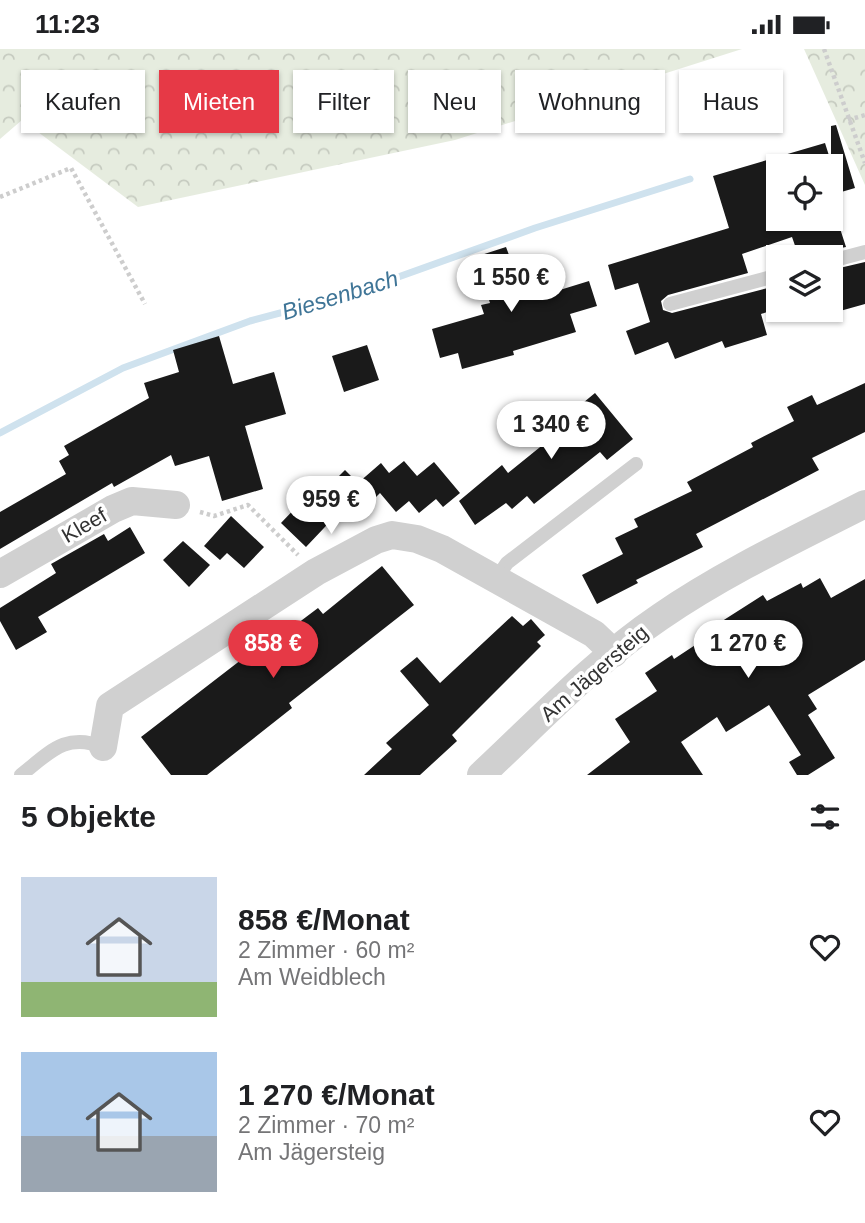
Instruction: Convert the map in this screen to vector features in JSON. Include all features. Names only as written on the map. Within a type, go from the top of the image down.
[{"type":"street","name":"Kleef","points":[[0,574],[113,509],[132,501],[176,505]]},
{"type":"street","name":"Am Jägersteig","points":[[481,775],[614,653],[671,610],[773,551],[865,504]]},
{"type":"street","points":[[103,747],[110,706],[316,572],[376,540],[392,535],[416,539],[442,549],[594,634],[614,653]]},
{"type":"lane","points":[[843,258],[865,252]]},
{"type":"lane","points":[[670,304],[766,278]]},
{"type":"lane","points":[[496,579],[506,563],[636,464]]},
{"type":"lane","points":[[21,775],[59,745],[85,740],[103,747]]},
{"type":"path","points":[[824,49],[865,163]]},
{"type":"path","points":[[848,120],[865,115]]},
{"type":"path","points":[[0,197],[71,168],[145,304]]},
{"type":"path","points":[[176,505],[214,516],[248,505],[308,565]]},
{"type":"green space","points":[[0,49],[742,49],[665,73],[665,70],[515,70],[515,121],[501,125],[501,70],[408,70],[408,133],[477,133],[455,140],[138,207],[39,133],[145,133],[145,70],[21,70],[21,121],[0,139]]},
{"type":"green space","points":[[804,49],[865,49],[865,185]]},
{"type":"building","points":[[836,125],[855,188],[843,192],[843,154],[831,154],[831,126]]},
{"type":"building","points":[[825,143],[828,154],[788,154]]},
{"type":"building","points":[[766,160],[766,231],[841,231],[846,247],[795,245],[792,237],[742,254],[748,273],[668,295],[661,301],[663,310],[672,313],[766,288],[766,312],[761,314],[767,335],[725,348],[722,341],[675,359],[668,342],[635,355],[626,331],[650,322],[638,283],[615,290],[608,265],[729,228],[713,176]]},
{"type":"building","points":[[506,247],[512,263],[524,259],[537,297],[589,281],[597,306],[570,314],[576,332],[513,351],[514,355],[462,369],[458,353],[440,358],[432,329],[484,314],[481,305],[490,303],[475,257]]},
{"type":"building","points":[[865,262],[865,304],[843,310],[843,267]]},
{"type":"building","points":[[219,336],[233,384],[274,372],[286,414],[245,426],[263,489],[222,501],[209,456],[175,466],[171,455],[114,487],[112,483],[0,549],[0,512],[66,474],[59,461],[69,455],[64,446],[149,398],[144,383],[179,372],[173,350]]},
{"type":"building","points":[[367,345],[379,380],[344,392],[332,356]]},
{"type":"building","points":[[865,383],[865,432],[812,458],[819,470],[696,534],[703,547],[636,580],[638,583],[597,604],[582,575],[623,554],[615,538],[638,527],[634,519],[692,491],[687,482],[753,447],[751,443],[794,421],[787,407],[812,395],[817,405]]},
{"type":"building","points":[[595,393],[633,439],[607,460],[600,452],[534,504],[527,496],[512,509],[506,503],[475,525],[459,501],[502,465],[508,473],[576,418],[572,412]]},
{"type":"building","points":[[404,461],[417,476],[434,462],[460,493],[443,507],[436,499],[419,513],[409,501],[396,512],[380,493],[352,521],[341,510],[306,547],[281,523],[302,501],[308,507],[345,470],[358,483],[381,463],[389,473]]},
{"type":"building","points":[[231,516],[264,547],[244,568],[227,553],[220,560],[204,546]]},
{"type":"building","points":[[130,527],[145,553],[38,617],[47,632],[16,650],[0,621],[0,608],[56,573],[51,564],[104,534],[108,541]]},
{"type":"building","points":[[183,541],[210,565],[189,587],[163,560]]},
{"type":"building","points":[[382,566],[414,605],[289,703],[292,708],[207,775],[171,775],[141,737],[250,653],[253,657],[318,608],[323,614]]},
{"type":"building","points":[[820,578],[831,598],[865,579],[865,660],[808,695],[817,709],[808,715],[835,758],[808,775],[797,775],[789,762],[801,755],[769,705],[726,732],[717,717],[681,742],[703,775],[587,775],[630,742],[615,719],[657,691],[645,673],[672,655],[674,659],[718,630],[716,625],[763,595],[767,601],[801,583],[803,588]]},
{"type":"building","points":[[512,616],[523,626],[531,619],[545,635],[537,642],[541,646],[452,735],[457,741],[420,775],[364,775],[392,749],[386,743],[429,705],[400,671],[417,657],[440,683]]},
{"type":"waterway","name":"Biesenbach","points":[[0,433],[123,368],[250,321],[348,295],[535,228],[690,179]]}]
